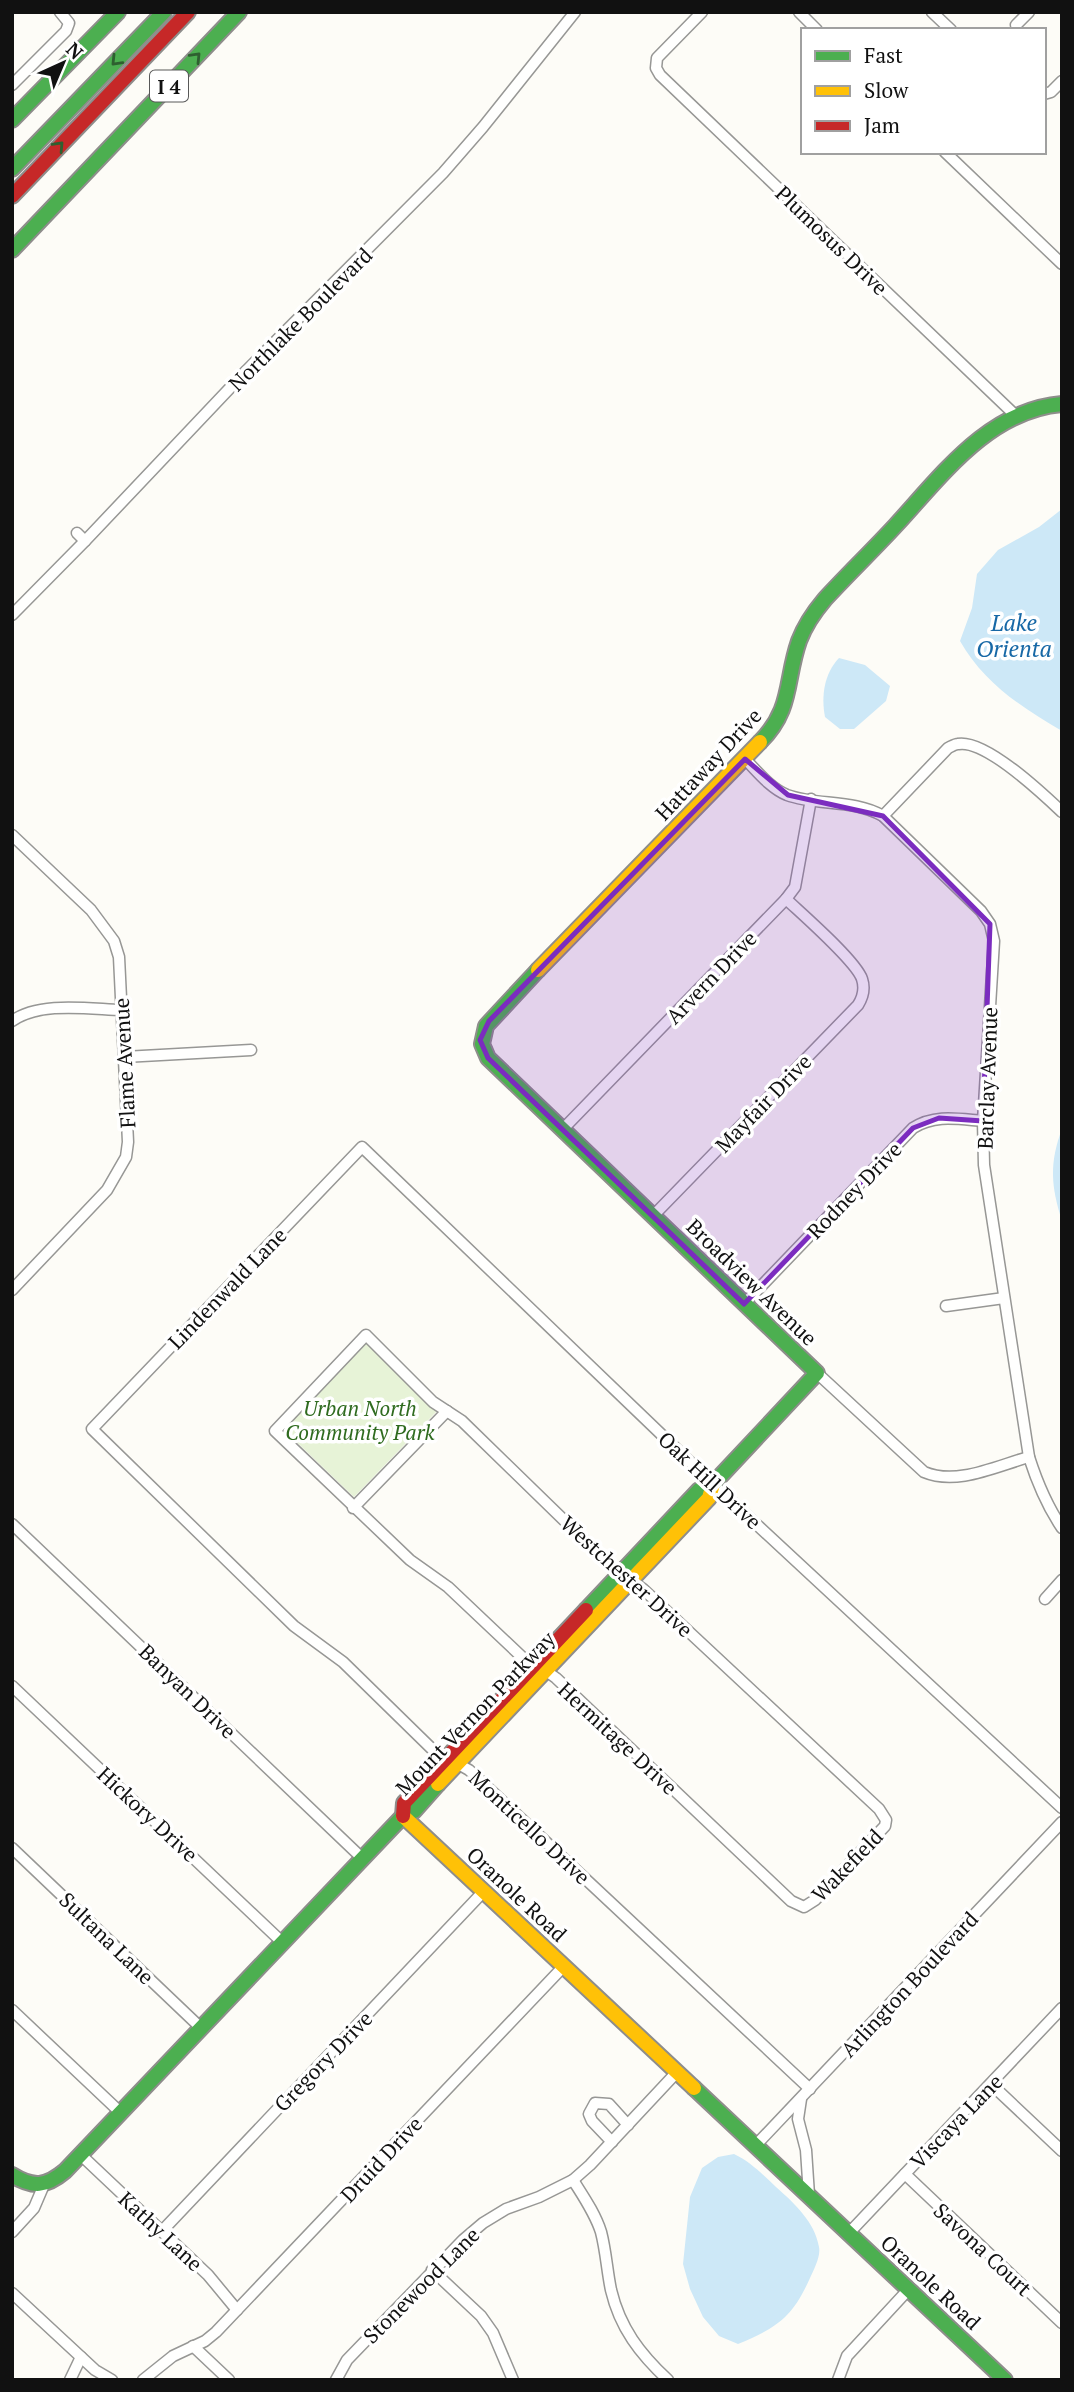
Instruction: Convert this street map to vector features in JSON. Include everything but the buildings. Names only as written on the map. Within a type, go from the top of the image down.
[{"type":"main road","points":[[12,120],[118,12]]},
{"type":"main road","points":[[12,169],[163,12]]},
{"type":"main road","points":[[12,196],[188,12]]},
{"type":"main road","name":"I 4","points":[[12,250],[239,12]]},
{"type":"main road","name":"Hattaway Drive","points":[[480,1040],[489,1021],[774,728],[783,712],[792,661],[806,625],[831,595],[968,448],[992,428],[1031,408],[1062,404]]},
{"type":"main road","name":"Broadview Avenue","points":[[480,1040],[488,1058],[817,1373]]},
{"type":"main road","name":"Mount Vernon Parkway","points":[[403,1816],[404,1803],[452,1760],[627,1576],[699,1490],[713,1483],[817,1373]]},
{"type":"main road","points":[[12,2175],[29,2185],[43,2187],[54,2181],[403,1816]]},
{"type":"main road","name":"Oranole Road","points":[[403,1816],[1005,2380]]},
{"type":"street","points":[[12,85],[66,31],[69,23],[60,12]]},
{"type":"street","name":"Northlake Boulevard","points":[[12,615],[247,370],[443,173],[575,12]]},
{"type":"street","name":"Plumosus Drive","points":[[702,12],[660,54],[655,62],[660,75],[1015,415]]},
{"type":"street","points":[[799,12],[815,28]]},
{"type":"street","points":[[932,12],[949,28]]},
{"type":"street","points":[[1016,25],[1029,12]]},
{"type":"street","points":[[1046,93],[1062,81]]},
{"type":"street","points":[[947,154],[1062,264]]},
{"type":"street","points":[[77,533],[85,541]]},
{"type":"street","points":[[883,816],[948,748],[959,743],[972,745],[998,759],[1028,780],[1062,812]]},
{"type":"street","name":"Barclay Avenue","points":[[744,760],[776,789],[788,795],[863,808],[883,816],[981,911],[990,925],[994,941],[983,1121],[984,1164],[1029,1457],[1035,1478],[1062,1528]]},
{"type":"street","name":"Arvern Drive","points":[[563,1129],[786,899],[795,887],[811,799]]},
{"type":"street","name":"Flame Avenue","points":[[12,835],[91,910],[114,941],[119,957],[128,1142],[126,1157],[107,1191],[12,1290]]},
{"type":"street","name":"Mayfair Drive","points":[[653,1216],[858,1005],[862,997],[864,986],[857,968],[786,899]]},
{"type":"street","points":[[12,1021],[33,1010],[122,1010]]},
{"type":"street","points":[[124,1057],[251,1050]]},
{"type":"street","name":"Rodney Drive","points":[[744,1304],[913,1128],[926,1120],[939,1118],[983,1121]]},
{"type":"street","name":"Lindenwald Lane","points":[[92,1429],[362,1147]]},
{"type":"street","name":"Oak Hill Drive","points":[[362,1147],[713,1483],[1062,1808]]},
{"type":"street","points":[[946,1306],[1004,1298]]},
{"type":"street","name":"Westchester Drive","points":[[275,1431],[366,1335],[433,1402],[462,1421],[610,1565],[627,1576],[880,1809],[886,1820]]},
{"type":"street","name":"Broadview Avenue","points":[[817,1373],[924,1472],[937,1478],[954,1478],[1029,1457]]},
{"type":"street","points":[[354,1508],[447,1411]]},
{"type":"street","name":"Monticello Drive","points":[[92,1429],[294,1626],[343,1662],[433,1750],[469,1770],[810,2089]]},
{"type":"street","name":"Hermitage Drive","points":[[275,1431],[410,1560],[458,1596],[522,1657],[540,1667],[791,1901],[804,1907]]},
{"type":"street","name":"Banyan Drive","points":[[12,1524],[363,1858]]},
{"type":"street","points":[[1045,1599],[1062,1580]]},
{"type":"street","name":"Hickory Drive","points":[[12,1686],[283,1943]]},
{"type":"street","name":"Wakefield","points":[[804,1907],[816,1900],[883,1830],[886,1820]]},
{"type":"street","name":"Arlington Boulevard","points":[[756,2145],[1062,1822]]},
{"type":"street","name":"Sultana Lane","points":[[12,1848],[201,2028]]},
{"type":"street","name":"Gregory Drive","points":[[162,2231],[484,1891]]},
{"type":"street","name":"Druid Drive","points":[[143,2380],[173,2356],[205,2341],[216,2332],[564,1966]]},
{"type":"street","name":"Viscaya Lane","points":[[849,2233],[1062,2008]]},
{"type":"street","points":[[12,2010],[121,2113]]},
{"type":"street","name":"Stonewood Lane","points":[[336,2380],[346,2360],[432,2270],[483,2223],[506,2209],[539,2197],[573,2179],[612,2142],[677,2072]]},
{"type":"street","points":[[991,2084],[1062,2151]]},
{"type":"street","points":[[801,2097],[798,2119],[806,2150],[809,2195]]},
{"type":"street","points":[[612,2142],[592,2121],[589,2114],[594,2102],[608,2104],[628,2125]]},
{"type":"street","name":"Kathy Lane","points":[[81,2155],[208,2275],[237,2310]]},
{"type":"street","name":"Savona Court","points":[[905,2174],[1062,2323]]},
{"type":"street","points":[[573,2179],[600,2231],[621,2322],[634,2346],[668,2380]]},
{"type":"street","points":[[12,2232],[34,2208],[43,2187]]},
{"type":"street","points":[[432,2270],[481,2316],[493,2333],[513,2380]]},
{"type":"street","points":[[838,2380],[847,2356],[908,2290]]},
{"type":"street","points":[[12,2293],[94,2370],[112,2380]]},
{"type":"street","points":[[193,2346],[229,2380]]},
{"type":"street","points":[[70,2380],[81,2357]]},
{"type":"highlighted area","points":[[745,759],[788,795],[883,816],[990,924],[983,1121],[939,1118],[913,1128],[744,1304],[488,1058],[480,1040],[489,1021]]},
{"type":"green space","name":"Urban North Community Park","points":[[366,1343],[437,1411],[354,1497],[283,1429]]},
{"type":"water","name":"Lake Orienta","points":[[1062,509],[1062,731],[1005,693],[980,669],[960,641],[972,608],[977,574],[998,550],[1039,527]]},
{"type":"water","points":[[839,658],[865,665],[890,686],[886,701],[854,729],[840,729],[825,717],[825,686],[830,671]]},
{"type":"water","points":[[1062,1129],[1062,1221],[1056,1197],[1053,1164]]},
{"type":"water","points":[[734,2154],[757,2169],[796,2206],[813,2229],[819,2251],[810,2278],[790,2312],[774,2326],[738,2344],[719,2336],[703,2317],[690,2289],[683,2264],[690,2197],[702,2168],[718,2157]]},
{"type":"traffic: fast","points":[[12,120],[118,12]]},
{"type":"traffic: fast","points":[[12,169],[164,12]]},
{"type":"traffic: fast","points":[[12,250],[239,12]]},
{"type":"traffic: fast","points":[[760,742],[771,730],[783,706],[801,635],[825,599],[969,448],[1012,418],[1036,409],[1062,404]]},
{"type":"traffic: fast","points":[[538,970],[486,1026],[482,1044],[488,1058],[817,1373],[713,1484],[699,1490],[586,1610]]},
{"type":"traffic: fast","points":[[12,2175],[26,2182],[39,2184],[52,2180],[65,2171],[403,1816],[414,1811],[438,1784]]},
{"type":"traffic: fast","points":[[694,2088],[1005,2380]]},
{"type":"traffic: slow","points":[[538,970],[760,742]]},
{"type":"traffic: slow","points":[[438,1784],[709,1498],[713,1484]]},
{"type":"traffic: slow","points":[[403,1816],[694,2088]]},
{"type":"traffic: jam","points":[[12,196],[188,12]]},
{"type":"traffic: jam","points":[[403,1816],[404,1803],[586,1610]]}]
